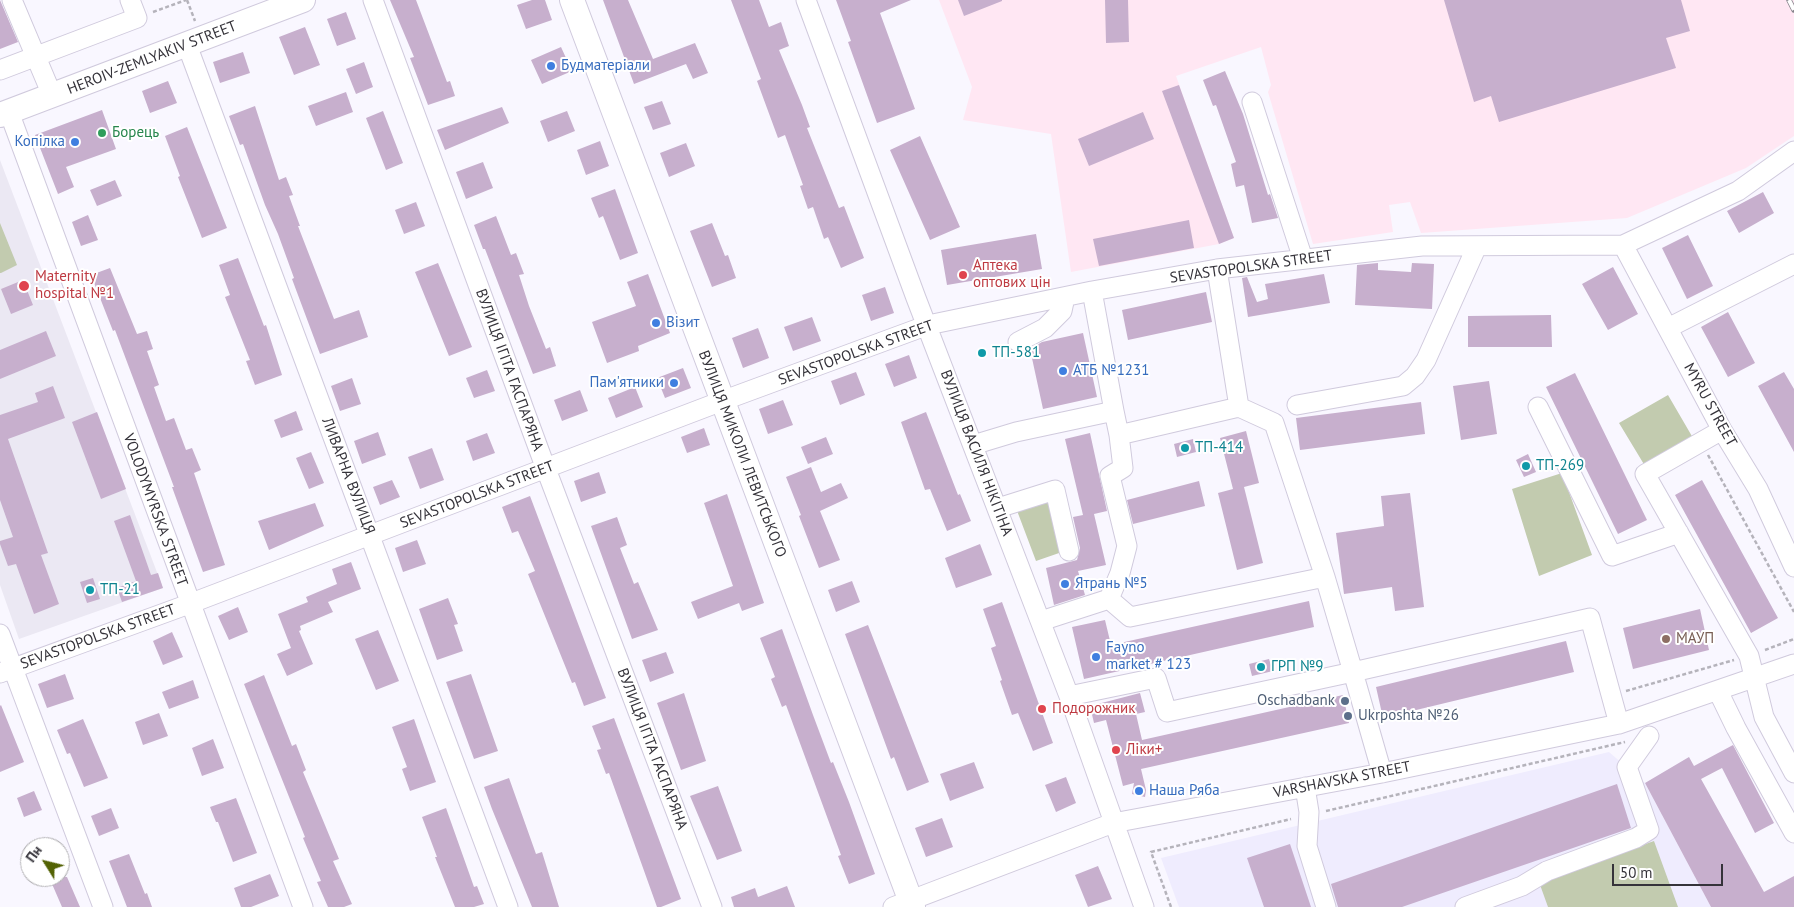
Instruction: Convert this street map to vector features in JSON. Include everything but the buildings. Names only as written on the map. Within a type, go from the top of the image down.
[{"type":"main road","name":"HEROIV-ZEMLYAKIV STREET","points":[[4,114],[303,0]]},
{"type":"main road","name":"ВУЛИЦЯ МИКОЛИ ЛЕВИТСЬКОГО","points":[[572,0],[722,401],[906,905]]},
{"type":"street","points":[[12,0],[52,95]]},
{"type":"street","points":[[0,70],[137,18],[130,0]]},
{"type":"street","name":"ВУЛИЦЯ ІГІТА ГАСПАРЯНА","points":[[372,0],[546,469],[712,907]]},
{"type":"street","name":"ВУЛИЦЯ ВАСИЛЯ НІКІТІНА","points":[[806,0],[1069,696],[1144,907]]},
{"type":"street","name":"ЛИВАРНА ВУЛИЦЯ","points":[[187,45],[508,907]]},
{"type":"street","points":[[1252,102],[1303,259]]},
{"type":"street","name":"VOLODYMYRSKA STREET","points":[[4,114],[303,907]]},
{"type":"street","name":"SEVASTOPOLSKA STREET","points":[[6,671],[190,604],[722,401],[928,325],[1092,291],[1217,269],[1303,259],[1422,246],[1623,245],[1738,191],[1794,151]]},
{"type":"street","name":"MYRU STREET","points":[[1623,245],[1722,430],[1758,489],[1794,567]]},
{"type":"street","points":[[1297,404],[1403,386],[1409,381],[1426,360],[1476,246]]},
{"type":"street","points":[[1668,328],[1794,264]]},
{"type":"street","points":[[1217,269],[1239,406]]},
{"type":"street","points":[[1041,621],[1109,598],[1120,573],[1127,546],[1110,476],[1123,468],[1119,435],[1092,291]]},
{"type":"street","points":[[1018,342],[1045,328],[1062,311],[1065,297]]},
{"type":"street","points":[[1119,435],[1239,406],[1274,422],[1325,578],[1382,773]]},
{"type":"street","points":[[1538,407],[1612,556],[1679,533]]},
{"type":"street","points":[[973,445],[1015,427],[1114,411]]},
{"type":"street","points":[[1722,430],[1645,474],[1749,656],[1764,718],[1794,773]]},
{"type":"street","points":[[998,508],[1055,490],[1069,551]]},
{"type":"street","points":[[1109,598],[1130,617],[1325,578]]},
{"type":"street","points":[[1069,696],[1156,678],[1167,712],[1590,618],[1619,724]]},
{"type":"street","points":[[0,634],[6,671],[103,907]]},
{"type":"street","name":"VARSHAVSKA STREET","points":[[906,905],[1113,823],[1382,773],[1619,724],[1794,664]]},
{"type":"street","points":[[1718,691],[1736,728],[1794,833]]},
{"type":"street","points":[[1466,907],[1522,886],[1547,871],[1636,838],[1649,830],[1627,767],[1649,736]]},
{"type":"street","points":[[1305,787],[1309,812],[1307,846],[1326,907]]},
{"type":"path","points":[[137,18],[186,0],[195,21]]},
{"type":"path","points":[[1701,443],[1794,612]]},
{"type":"path","points":[[1611,695],[1749,656],[1794,639]]},
{"type":"path","points":[[1323,812],[1649,736]]},
{"type":"path","points":[[1171,907],[1151,852],[1294,818]]},
{"type":"shaded area","points":[[939,0],[1794,0],[1794,136],[1746,168],[1627,218],[1421,233],[1410,202],[1389,205],[1393,232],[1313,244],[1268,92],[1271,85],[1261,47],[1176,76],[1234,238],[1219,244],[1071,272],[1051,134],[963,120],[972,87]]},
{"type":"shaded area","name":"Maternity hospital №1","points":[[0,160],[163,588],[19,639],[0,585]]},
{"type":"shaded area","points":[[1609,752],[1645,783],[1711,907],[1179,907],[1161,858]]},
{"type":"green space","points":[[0,223],[17,265],[1,273],[0,273]]},
{"type":"green space","points":[[1668,395],[1693,438],[1645,466],[1619,423]]},
{"type":"green space","points":[[1562,473],[1592,555],[1539,576],[1512,489]]},
{"type":"green space","points":[[1049,500],[1062,552],[1036,561],[1016,508]]},
{"type":"green space","points":[[1654,841],[1678,907],[1548,907],[1539,882]]},
{"type":"railway","points":[[1789,0],[1794,10]]},
{"type":"place","name":"Будматеріали","points":[[551,66]]},
{"type":"place","name":"Борець","points":[[102,133]]},
{"type":"place","name":"Копілка","points":[[75,142]]},
{"type":"place","name":"Аптека оптових цін","points":[[963,275]]},
{"type":"place","name":"Maternity hospital №1","points":[[24,286]]},
{"type":"place","name":"Візит","points":[[656,323]]},
{"type":"place","name":"ТП-581","points":[[982,353]]},
{"type":"place","name":"АТБ №1231","points":[[1063,371]]},
{"type":"place","name":"Пам'ятники","points":[[674,383]]},
{"type":"place","name":"ТП-414","points":[[1185,448]]},
{"type":"place","name":"ТП-269","points":[[1526,466]]},
{"type":"place","name":"Ятрань №5","points":[[1065,584]]},
{"type":"place","name":"ТП-21","points":[[90,590]]},
{"type":"place","name":"МАУП","points":[[1666,639]]},
{"type":"place","name":"Fayno market # 123","points":[[1096,657]]},
{"type":"place","name":"ГРП №9","points":[[1261,667]]},
{"type":"place","name":"Oschadbank","points":[[1345,701]]},
{"type":"place","name":"Подорожник","points":[[1042,709]]},
{"type":"place","name":"Ukrposhta №26","points":[[1348,716]]},
{"type":"place","name":"Ліки+","points":[[1116,750]]},
{"type":"place","name":"Наша Ряба","points":[[1139,791]]}]
